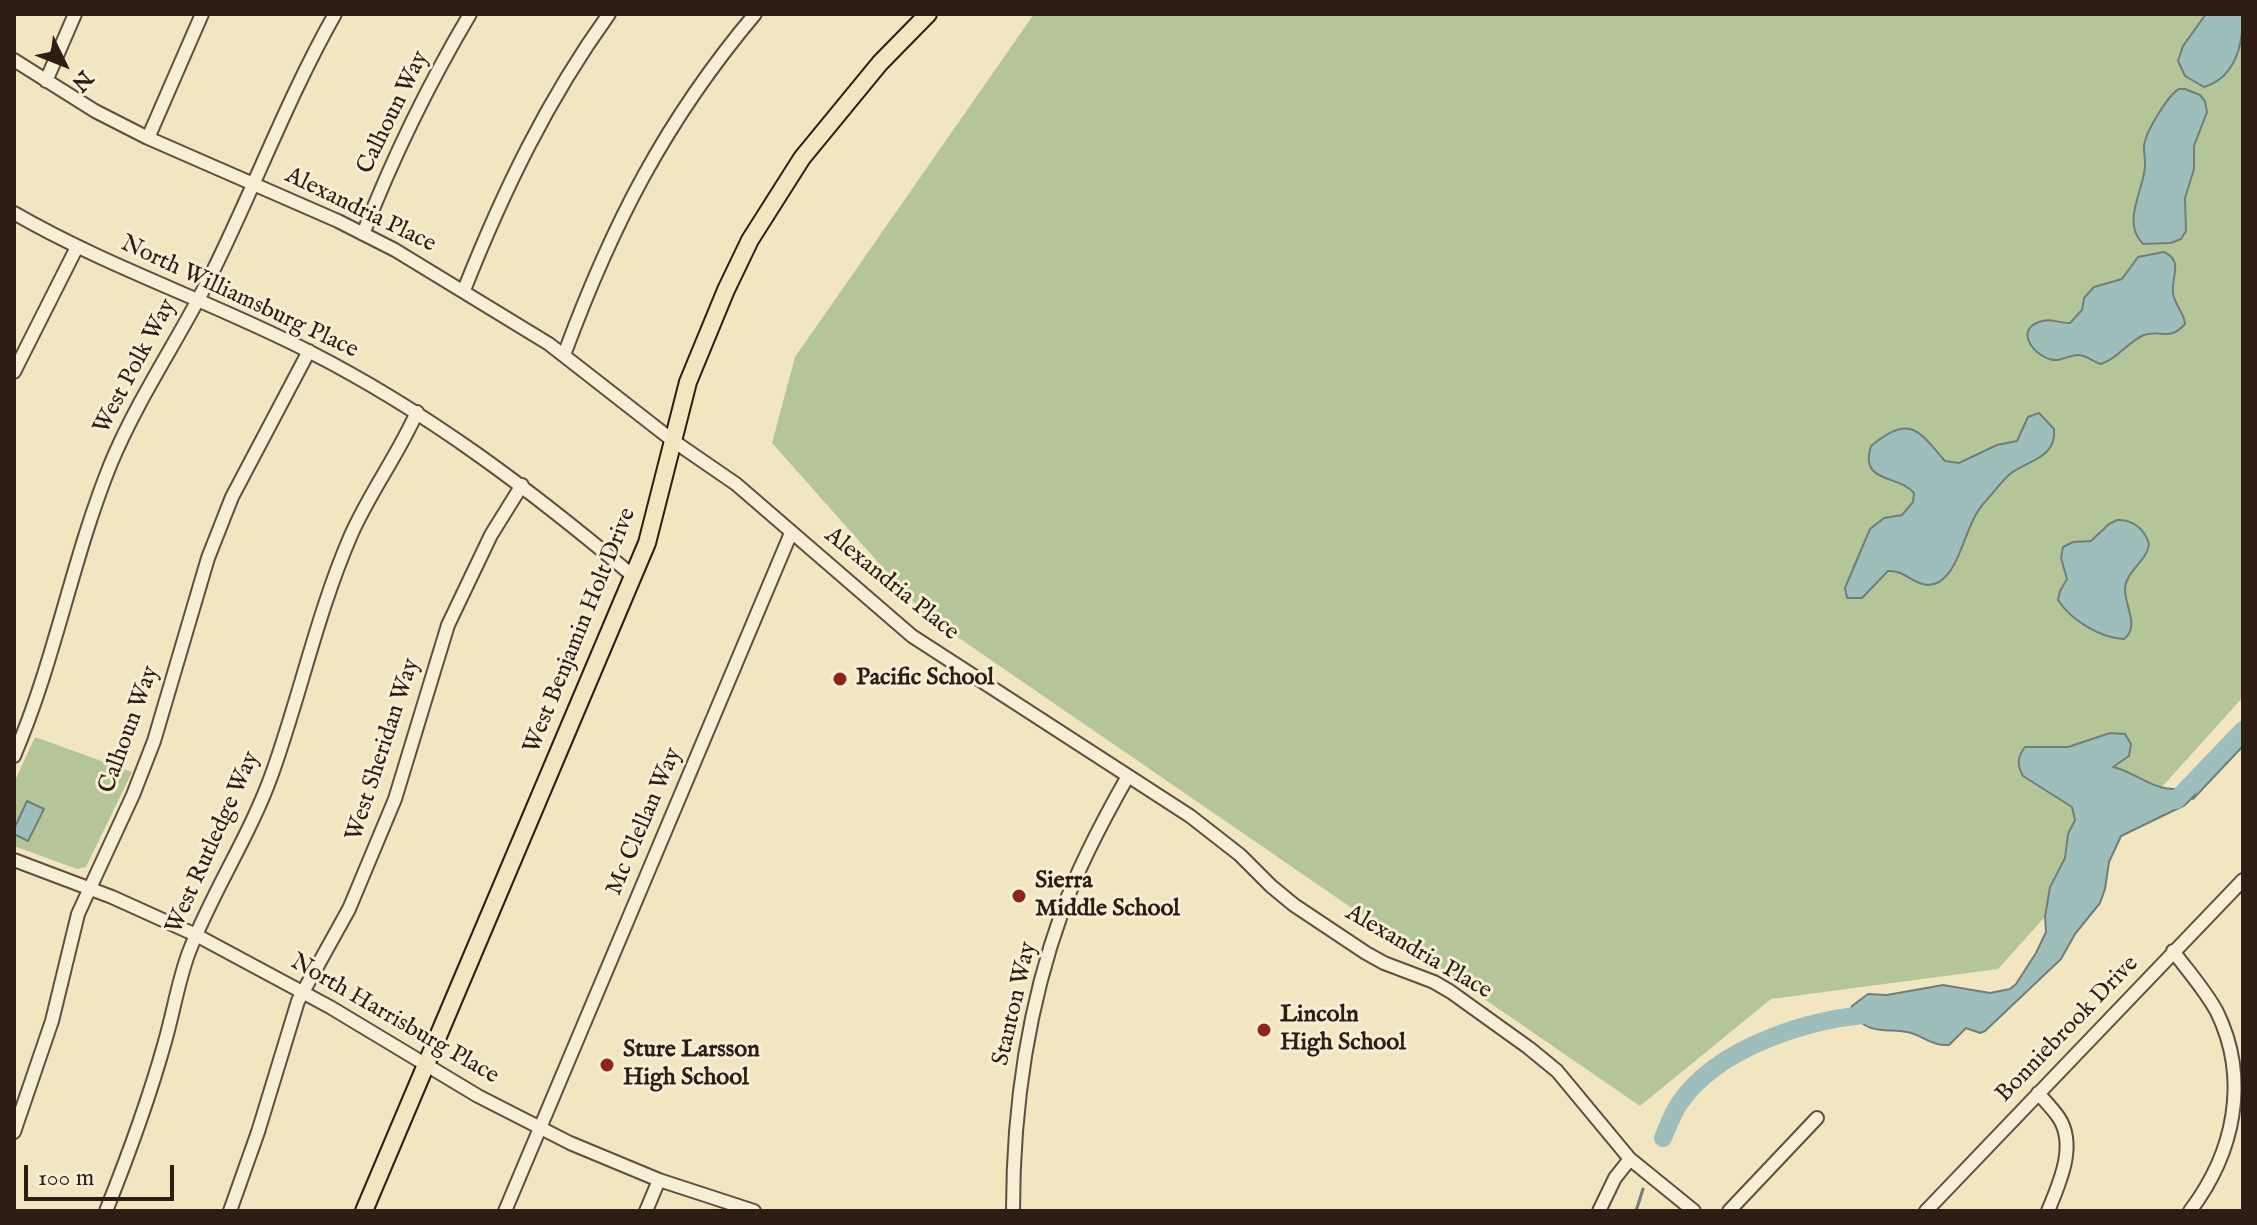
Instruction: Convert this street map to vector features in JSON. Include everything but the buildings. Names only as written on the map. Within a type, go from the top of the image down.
[{"type":"main road","name":"West Benjamin Holt Drive","points":[[364,1211],[653,526],[672,440],[703,341],[750,240],[779,191],[843,106],[928,14]]},
{"type":"street","points":[[46,81],[75,14]]},
{"type":"street","points":[[148,138],[202,14]]},
{"type":"street","name":"West Polk Way","points":[[14,756],[44,679],[78,556],[111,462],[255,185],[300,82],[335,14]]},
{"type":"street","name":"Calhoun Way","points":[[363,234],[416,110],[470,14]]},
{"type":"street","points":[[464,290],[526,147],[554,96],[609,14]]},
{"type":"street","points":[[564,355],[603,256],[632,194],[681,110],[717,59],[755,14]]},
{"type":"street","name":"Alexandria Place","points":[[14,60],[148,138],[363,234],[464,290],[564,355],[672,440],[736,484],[912,636],[1212,832],[1294,905],[1384,963],[1434,982],[1451,992],[1529,1048],[1557,1071],[1630,1159],[1694,1211]]},
{"type":"street","name":"North Williamsburg Place","points":[[14,213],[77,247],[309,351],[417,412],[522,485],[633,576]]},
{"type":"street","points":[[14,372],[77,247]]},
{"type":"street","name":"Calhoun Way","points":[[14,1132],[44,1046],[78,914],[133,795],[154,741],[204,570],[232,497],[309,351]]},
{"type":"street","name":"West Rutledge Way","points":[[106,1211],[149,1096],[188,955],[246,837],[273,773],[316,627],[339,563],[372,493],[417,412]]},
{"type":"street","name":"West Sheridan Way","points":[[230,1211],[258,1132],[289,1024],[349,909],[378,843],[412,749],[448,625],[491,535],[522,485]]},
{"type":"street","name":"Mc Clellan Way","points":[[505,1211],[791,533]]},
{"type":"street","name":"Stanton Way","points":[[1013,1211],[1018,1102],[1025,1048],[1041,980],[1071,888],[1128,776]]},
{"type":"street","name":"North Harrisburg Place","points":[[14,860],[89,888],[196,935],[304,991],[425,1066],[539,1128],[659,1180],[754,1211]]},
{"type":"street","name":"Bonniebrook Drive","points":[[1926,1211],[2243,880]]},
{"type":"street","points":[[2173,951],[2216,1011],[2230,1048],[2235,1084],[2233,1121],[2221,1161],[2190,1211]]},
{"type":"street","points":[[2038,1093],[2061,1122],[2066,1139],[2065,1162],[2048,1211]]},
{"type":"street","points":[[1729,1211],[1817,1118]]},
{"type":"street","points":[[1599,1211],[1615,1178],[1630,1159]]},
{"type":"street","points":[[646,1211],[659,1180]]},
{"type":"green space","points":[[1034,14],[2243,14],[2243,697],[1998,969],[1771,999],[1640,1106],[924,614],[772,443],[795,357]]},
{"type":"green space","points":[[35,737],[132,772],[86,867],[77,869],[14,846],[14,783]]},
{"type":"water","points":[[2206,14],[2243,14],[2242,36],[2236,58],[2224,75],[2204,87],[2185,76],[2178,61],[2183,46]]},
{"type":"water","points":[[2179,89],[2200,95],[2207,112],[2194,146],[2194,169],[2185,198],[2186,231],[2181,239],[2171,243],[2143,244],[2134,226],[2134,216],[2144,175],[2144,144],[2159,113]]},
{"type":"water","points":[[2164,252],[2174,260],[2175,265],[2173,293],[2185,324],[2179,329],[2170,334],[2144,335],[2101,364],[2078,355],[2053,360],[2034,349],[2028,337],[2032,326],[2047,320],[2070,323],[2082,310],[2084,298],[2094,287],[2122,279],[2138,257]]},
{"type":"water","points":[[2039,413],[2054,429],[2051,446],[2040,457],[2010,474],[1985,502],[1947,575],[1939,582],[1925,585],[1901,573],[1888,571],[1862,598],[1847,598],[1845,588],[1870,529],[1884,518],[1902,515],[1913,502],[1914,493],[1907,487],[1882,477],[1870,467],[1871,446],[1895,430],[1905,428],[1920,434],[1945,461],[1959,463],[1997,445],[2017,441],[2028,417]]},
{"type":"water","points":[[2117,520],[2137,526],[2149,544],[2126,583],[2131,629],[2124,639],[2087,627],[2058,600],[2067,579],[2061,558],[2063,547],[2073,542],[2091,541]]},
{"type":"water","points":[[2243,721],[2243,746],[2193,799],[2203,764]]},
{"type":"water","points":[[2110,733],[2125,734],[2131,744],[2129,756],[2113,767],[2157,786],[2186,787],[2193,791],[2185,805],[2121,836],[2109,862],[2100,903],[2075,934],[2061,959],[1985,1031],[1980,1033],[1966,1028],[1949,1045],[1905,1032],[1874,1029],[1859,1021],[1851,1012],[1852,1006],[1868,994],[1887,995],[1943,985],[1990,993],[2010,989],[2016,984],[2046,932],[2050,887],[2065,858],[2068,834],[2075,820],[2072,807],[2023,776],[2019,765],[2020,754],[2025,747],[2068,747]]},
{"type":"water","points":[[27,801],[44,809],[28,841],[14,834]]},
{"type":"waterway","points":[[2171,800],[2176,800],[2243,730]]},
{"type":"waterway","points":[[1663,1138],[1677,1108],[1696,1084],[1717,1066],[1741,1052],[1795,1029],[1876,1014]]},
{"type":"waterway","points":[[1636,1211],[1643,1189]]},
{"type":"place","name":"Pacific School","points":[[840,679]]},
{"type":"place","name":"Sierra Middle School","points":[[1019,896]]},
{"type":"place","name":"Lincoln High School","points":[[1264,1030]]},
{"type":"place","name":"Sture Larsson High School","points":[[607,1065]]}]
